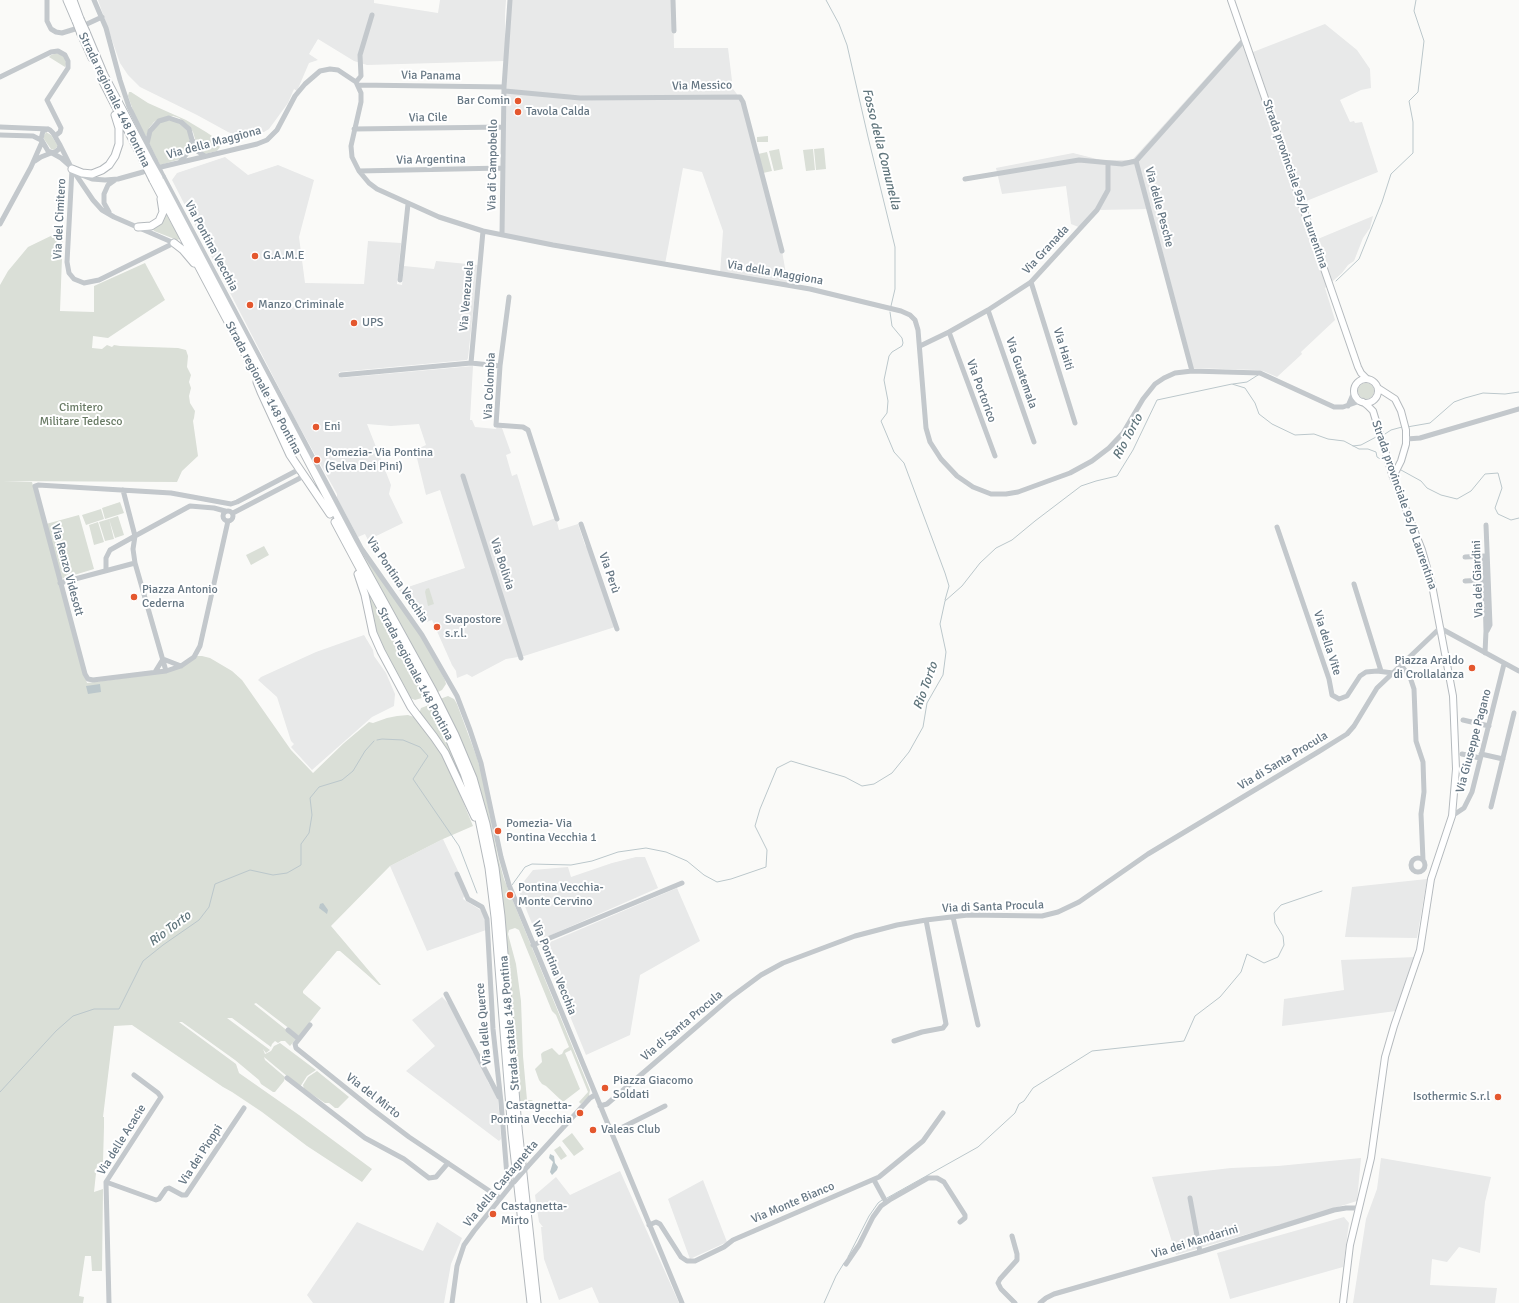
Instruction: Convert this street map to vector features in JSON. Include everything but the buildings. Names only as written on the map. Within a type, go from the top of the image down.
[{"type":"highway","name":"Strada regionale 148 Pontina","points":[[67,0],[150,162],[205,276],[252,366],[347,546],[430,692]]},
{"type":"highway","points":[[73,0],[78,20]]},
{"type":"highway","name":"Strada regionale 148 Pontina","points":[[84,33],[100,78],[150,162]]},
{"type":"highway","points":[[72,168],[78,172],[88,174],[100,171],[110,163],[119,146],[118,124],[100,78]]},
{"type":"highway","name":"Strada regionale 148 Pontina","points":[[158,180],[430,692],[452,744],[467,771]]},
{"type":"highway","points":[[138,227],[154,225],[161,218],[163,212],[158,180]]},
{"type":"highway","points":[[173,195],[186,231]]},
{"type":"highway","points":[[174,243],[190,257],[205,276]]},
{"type":"highway","points":[[252,366],[261,392],[297,469],[304,476],[330,514]]},
{"type":"highway","points":[[347,546],[362,584],[372,627],[379,648],[411,707],[437,740],[445,754],[482,833]]},
{"type":"highway","name":"Strada statale 148 Pontina","points":[[467,771],[496,897],[518,1128],[537,1303]]},
{"type":"highway","name":"Strada statale 148 Pontina","points":[[467,771],[486,824],[496,868],[494,885]]},
{"type":"highway","name":"Strada statale 148 Pontina","points":[[496,897],[512,1133],[531,1303]]},
{"type":"main road","name":"Strada provinciale 95/b Laurentina","points":[[1231,0],[1358,367],[1361,373],[1367,379],[1373,380],[1378,388],[1373,411],[1393,476],[1427,565],[1435,598],[1454,712],[1456,775],[1452,816],[1431,881],[1417,960],[1388,1046],[1371,1158],[1348,1256],[1343,1303]]},
{"type":"main road","name":"Strada provinciale 95/b Laurentina","points":[[1358,367],[1357,382],[1354,387],[1356,398],[1373,411]]},
{"type":"main road","points":[[1357,382],[1362,379],[1367,379]]},
{"type":"main road","points":[[1378,388],[1393,397],[1397,402],[1406,430],[1407,439],[1402,458],[1393,476]]},
{"type":"main road","points":[[1362,402],[1369,402],[1375,398],[1388,394]]},
{"type":"street","points":[[47,0],[47,21],[50,28],[59,33],[75,29]]},
{"type":"street","points":[[94,0],[102,17],[122,86],[139,130],[148,147]]},
{"type":"street","name":"Via di Campobello","points":[[502,235],[503,127],[510,0]]},
{"type":"street","points":[[673,0],[674,31]]},
{"type":"street","points":[[357,84],[361,76],[360,55],[372,15]]},
{"type":"street","points":[[87,24],[102,17]]},
{"type":"street","name":"Via delle Pesche","points":[[1192,371],[1136,161],[1245,39]]},
{"type":"street","points":[[0,78],[51,52],[59,52],[65,55],[68,61],[68,68],[47,100],[61,128],[60,132],[55,136]]},
{"type":"street","name":"Via della Maggiona","points":[[161,167],[257,144],[270,138],[277,130],[300,90],[311,78],[320,71],[335,69],[347,75],[357,84],[361,96],[351,151],[359,171],[366,180],[377,189],[408,204],[453,223],[483,231],[552,245],[799,287],[901,311],[910,315],[915,320],[918,330],[926,428],[930,442],[941,459],[957,476],[979,489],[994,494],[1018,492],[1063,476],[1101,455],[1117,441],[1129,425],[1146,395],[1155,384],[1171,375],[1192,371],[1262,373],[1332,406],[1340,408],[1362,402]]},
{"type":"street","name":"Via Panama","points":[[357,84],[505,89]]},
{"type":"street","name":"Via Messico","points":[[505,89],[580,98],[740,97],[743,102],[782,251]]},
{"type":"street","points":[[150,162],[148,138],[152,127],[159,121],[165,119],[176,119],[184,124],[190,132],[197,151],[204,156]]},
{"type":"street","points":[[0,127],[48,130],[52,132],[72,168],[99,207],[114,217],[174,243]]},
{"type":"street","name":"Via Cile","points":[[354,129],[503,127]]},
{"type":"street","points":[[15,135],[16,128]]},
{"type":"street","points":[[0,224],[31,167],[42,141],[43,132],[48,130]]},
{"type":"street","points":[[0,135],[33,136],[42,141],[48,151],[61,158],[80,175],[92,179],[118,179],[143,172]]},
{"type":"street","points":[[180,162],[189,151],[192,140]]},
{"type":"street","points":[[31,167],[38,158],[56,152],[60,145]]},
{"type":"street","points":[[965,179],[1074,160],[1125,164],[1136,161]]},
{"type":"street","name":"Via Granada","points":[[920,346],[988,310],[1031,282],[1097,210],[1108,190],[1108,163]]},
{"type":"street","name":"Via del Cimitero","points":[[72,168],[67,262],[69,273],[75,280],[84,283],[99,280],[174,243]]},
{"type":"street","name":"Via Argentina","points":[[359,171],[503,168]]},
{"type":"street","points":[[71,181],[74,178],[79,179]]},
{"type":"street","points":[[114,217],[106,208],[104,196],[107,187],[118,179]]},
{"type":"street","name":"Via Pontina Vecchia","points":[[158,180],[173,195],[361,548],[422,635],[453,689],[470,730],[481,763],[501,857],[507,878],[533,945],[682,1303]]},
{"type":"street","points":[[400,280],[408,204]]},
{"type":"street","name":"Via Venezuela","points":[[471,363],[483,231]]},
{"type":"street","name":"Via Haiti","points":[[1031,282],[1075,423]]},
{"type":"street","name":"Via Colombia","points":[[509,296],[500,366],[496,425],[523,427],[528,430],[557,519]]},
{"type":"street","name":"Via Guatemala","points":[[988,310],[1034,442]]},
{"type":"street","name":"Via Portorico","points":[[949,332],[995,456]]},
{"type":"street","points":[[341,376],[471,363],[500,366]]},
{"type":"street","points":[[1348,406],[1354,392]]},
{"type":"street","points":[[1407,439],[1417,439],[1429,436],[1519,409]]},
{"type":"street","points":[[290,483],[294,478],[297,469]]},
{"type":"street","name":"Via Renzo Videsott","points":[[233,513],[232,519],[228,521],[199,648],[194,657],[181,666],[166,671],[93,680],[88,679],[60,583],[35,486],[174,493],[230,504],[237,502],[297,469]]},
{"type":"street","points":[[106,570],[106,558],[110,550],[190,506],[214,508],[225,511],[228,510],[233,513],[304,476]]},
{"type":"street","name":"Via Bolivia","points":[[463,476],[521,658]]},
{"type":"street","points":[[123,490],[135,536],[133,549],[135,563],[166,671]]},
{"type":"street","name":"Via Renzo Videsott","points":[[225,511],[223,517],[228,521]]},
{"type":"street","name":"Via Perù","points":[[581,524],[617,629]]},
{"type":"street","name":"Via dei Giardini","points":[[1486,525],[1490,625],[1486,631]]},
{"type":"street","name":"Via della Vite","points":[[1277,527],[1329,679],[1333,696],[1339,699],[1345,697],[1361,675],[1369,672],[1381,671],[1393,673]]},
{"type":"street","name":"Via dei Giardini","points":[[1465,557],[1484,556],[1486,631],[1485,653]]},
{"type":"street","points":[[60,583],[135,563]]},
{"type":"street","points":[[1465,581],[1485,580]]},
{"type":"street","points":[[1354,584],[1381,671]]},
{"type":"street","points":[[1440,628],[1519,671]]},
{"type":"street","name":"Via di Santa Procula","points":[[600,1106],[606,1104],[730,998],[772,968],[809,952],[855,936],[885,928],[926,920],[982,915],[1042,916],[1058,912],[1075,904],[1148,854],[1345,735],[1354,726],[1375,691],[1440,628]]},
{"type":"street","points":[[163,659],[181,666]]},
{"type":"street","points":[[155,672],[163,659]]},
{"type":"street","name":"Via Giuseppe Pagano","points":[[1452,816],[1463,810],[1468,801],[1504,664]]},
{"type":"street","points":[[1401,665],[1410,677],[1414,689],[1416,741],[1423,762],[1424,790],[1421,814],[1423,860]]},
{"type":"street","points":[[1491,807],[1514,713]]},
{"type":"street","points":[[1462,720],[1488,726]]},
{"type":"street","points":[[1462,754],[1503,759]]},
{"type":"street","name":"Via delle Querce","points":[[457,874],[468,899],[482,907],[488,919],[493,1029],[507,1176],[513,1183]]},
{"type":"street","points":[[533,945],[682,883]]},
{"type":"street","points":[[953,917],[978,1025]]},
{"type":"street","points":[[894,1041],[922,1032],[941,1029],[946,1024],[926,920]]},
{"type":"street","points":[[446,994],[501,1102]]},
{"type":"street","points":[[288,1030],[299,1039],[310,1025]]},
{"type":"street","name":"Via del Mirto","points":[[299,1039],[295,1044],[296,1048],[395,1126],[500,1198]]},
{"type":"street","name":"Via delle Acacie","points":[[109,1303],[106,1182],[160,1098],[159,1093],[134,1076]]},
{"type":"street","points":[[287,1078],[365,1138],[404,1159],[429,1178],[436,1178],[448,1163]]},
{"type":"street","name":"Via della Castagnetta","points":[[452,1303],[456,1271],[464,1246],[474,1231],[528,1166],[590,1098],[595,1095]]},
{"type":"street","points":[[611,1133],[622,1126],[664,1106]]},
{"type":"street","name":"Via dei Pioppi","points":[[106,1182],[156,1200],[159,1199],[166,1189],[169,1188],[182,1195],[186,1195],[244,1108]]},
{"type":"street","name":"Via Monte Bianco","points":[[649,1224],[656,1222],[660,1224],[681,1257],[687,1261],[694,1261],[723,1248],[733,1240],[874,1180],[924,1141],[943,1113]]},
{"type":"street","points":[[846,1264],[859,1245],[879,1208],[886,1202],[932,1177],[943,1182],[964,1215],[965,1218],[960,1222]]},
{"type":"street","points":[[874,1180],[886,1202]]},
{"type":"street","points":[[1190,1198],[1200,1252]]},
{"type":"street","name":"Via dei Mandarini","points":[[1040,1303],[1054,1294],[1200,1252],[1334,1210],[1359,1208]]},
{"type":"street","points":[[1012,1236],[1018,1258],[998,1283],[1000,1288],[1015,1303]]},
{"type":"shaded area","points":[[98,0],[374,0],[374,3],[438,13],[440,0],[506,0],[505,61],[367,65],[354,61],[318,39],[309,54],[318,60],[309,63],[297,91],[294,89],[288,103],[269,129],[264,132],[238,136],[140,87],[128,75],[120,63]]},
{"type":"shaded area","points":[[510,0],[673,0],[674,48],[728,48],[733,89],[743,102],[782,251],[788,285],[720,274],[723,231],[702,172],[683,168],[665,264],[502,235],[503,146]]},
{"type":"shaded area","points":[[1325,24],[1357,50],[1370,69],[1371,88],[1361,90],[1340,100],[1350,122],[1362,122],[1378,172],[1304,202],[1253,52]]},
{"type":"shaded area","points":[[1242,38],[1280,151],[1313,241],[1373,216],[1370,228],[1363,238],[1354,261],[1325,288],[1335,320],[1277,377],[1263,371],[1256,370],[1193,368],[1151,209],[1097,210],[1081,228],[1071,224],[1066,186],[1002,194],[996,168],[1073,153],[1101,160],[1133,159]]},
{"type":"shaded area","points":[[225,157],[248,175],[278,165],[314,180],[299,237],[305,283],[364,284],[368,241],[401,243],[397,284],[402,285],[404,266],[434,269],[436,261],[478,265],[467,360],[339,372],[340,378],[473,366],[470,420],[472,420],[475,427],[496,429],[497,427],[502,428],[511,453],[506,455],[512,476],[517,474],[533,526],[556,518],[559,530],[578,524],[615,627],[524,656],[506,659],[472,677],[467,674],[457,678],[456,671],[432,620],[421,624],[399,590],[465,568],[440,490],[426,495],[415,450],[426,445],[419,424],[391,426],[367,424],[391,485],[389,494],[403,523],[368,540],[365,534],[358,537],[337,498],[337,494],[294,417],[172,180],[177,173]]},
{"type":"shaded area","points":[[364,635],[373,650],[374,656],[386,673],[395,694],[394,706],[372,717],[312,770],[291,747],[294,744],[291,741],[277,697],[258,680],[261,677],[316,652]]},
{"type":"shaded area","points":[[100,684],[101,692],[88,694],[86,686]]},
{"type":"shaded area","points":[[443,839],[459,873],[464,896],[463,899],[482,911],[484,914],[486,930],[427,951],[390,866]]},
{"type":"shaded area","points":[[636,857],[645,857],[658,888],[542,939],[544,935],[535,931],[518,889],[533,870],[568,867],[571,877],[612,863]]},
{"type":"shaded area","points":[[1427,879],[1417,938],[1345,937],[1352,887]]},
{"type":"shaded area","points":[[677,888],[700,941],[640,975],[630,1035],[586,1055],[541,946]]},
{"type":"shaded area","points":[[323,903],[328,910],[327,914],[319,908],[320,904]]},
{"type":"shaded area","points":[[1416,957],[1396,1011],[1282,1026],[1284,999],[1344,990],[1341,960]]},
{"type":"shaded area","points":[[442,997],[449,1004],[498,1099],[501,1139],[499,1141],[406,1071],[435,1046],[412,1020]]},
{"type":"shaded area","points":[[550,1154],[554,1156],[555,1163],[558,1167],[552,1175],[550,1172],[553,1162],[549,1158]]},
{"type":"shaded area","points":[[1361,1158],[1357,1201],[1176,1255],[1152,1177],[1231,1168],[1278,1166]]},
{"type":"shaded area","points":[[1381,1158],[1491,1177],[1485,1202],[1480,1253],[1459,1247],[1447,1262],[1432,1259],[1430,1285],[1497,1288],[1495,1303],[1353,1303],[1366,1219],[1377,1189]]},
{"type":"shaded area","points":[[620,1171],[679,1303],[599,1303],[592,1287],[559,1300],[544,1259],[541,1227],[543,1227],[539,1222],[535,1195],[556,1177],[570,1195]]},
{"type":"shaded area","points":[[703,1180],[727,1242],[690,1259],[668,1199]]},
{"type":"shaded area","points":[[1344,1217],[1349,1223],[1343,1267],[1230,1299],[1217,1253]]},
{"type":"shaded area","points":[[357,1222],[423,1251],[437,1222],[462,1238],[451,1264],[444,1303],[313,1303],[307,1295]]},
{"type":"green space","points":[[58,53],[65,58],[65,67],[49,57]]},
{"type":"green space","points":[[129,92],[148,103],[186,120],[206,132],[218,140],[220,147],[217,151],[205,154],[198,149],[193,132],[188,125],[179,118],[173,116],[154,122],[149,128],[146,137],[135,116],[128,96]]},
{"type":"green space","points":[[165,120],[176,121],[189,132],[190,147],[181,159],[160,165],[149,143],[150,136],[155,126]]},
{"type":"green space","points":[[46,132],[51,135],[58,146],[54,150],[51,149],[44,139]]},
{"type":"green space","points":[[768,136],[768,142],[757,142],[757,137]]},
{"type":"green space","points":[[824,148],[826,169],[816,170],[814,149]]},
{"type":"green space","points":[[779,149],[783,169],[774,171],[769,151]]},
{"type":"green space","points":[[813,149],[815,170],[806,171],[803,150]]},
{"type":"green space","points":[[767,152],[772,171],[763,173],[758,154]]},
{"type":"green space","points":[[166,214],[180,239],[177,240],[154,231],[153,229],[161,223]]},
{"type":"green space","name":"Cimitero Militare Tedesco","points":[[63,231],[60,311],[94,312],[94,286],[145,263],[165,300],[108,338],[93,336],[92,348],[102,349],[107,345],[112,347],[114,345],[178,348],[186,350],[188,356],[187,367],[191,375],[189,382],[191,388],[189,396],[190,403],[195,411],[193,421],[198,456],[182,471],[177,482],[3,481],[32,482],[87,683],[163,673],[197,656],[210,658],[232,671],[242,680],[291,750],[313,773],[344,743],[369,722],[373,723],[397,716],[408,715],[414,717],[427,732],[445,758],[473,826],[443,839],[390,866],[331,926],[381,985],[379,985],[340,951],[337,951],[303,991],[303,993],[321,1008],[299,1036],[256,1003],[254,1004],[294,1036],[296,1039],[290,1046],[285,1041],[278,1043],[275,1041],[271,1047],[232,1018],[227,1018],[270,1050],[266,1053],[263,1049],[265,1054],[280,1043],[316,1070],[307,1076],[300,1087],[264,1057],[265,1060],[285,1077],[284,1081],[275,1092],[273,1092],[261,1084],[259,1080],[235,1060],[182,1022],[179,1022],[236,1064],[239,1073],[372,1169],[362,1182],[307,1146],[262,1112],[132,1025],[114,1026],[103,1117],[103,1162],[97,1164],[94,1192],[103,1189],[102,1271],[92,1271],[91,1256],[85,1256],[79,1296],[84,1297],[83,1303],[0,1303],[0,285],[8,271],[28,247]]},
{"type":"green space","points":[[1363,383],[1369,383],[1374,388],[1372,397],[1369,399],[1363,399],[1358,394],[1358,388]]},
{"type":"green space","points":[[120,502],[124,513],[105,519],[102,508]]},
{"type":"green space","points":[[101,509],[104,519],[86,525],[82,515]]},
{"type":"green space","points":[[79,515],[94,569],[61,579],[46,524]]},
{"type":"green space","points":[[118,516],[124,535],[115,538],[109,519]]},
{"type":"green space","points":[[109,519],[114,539],[105,541],[99,522]]},
{"type":"green space","points":[[98,522],[104,542],[94,545],[89,525]]},
{"type":"green space","points":[[264,546],[269,555],[251,565],[246,555]]},
{"type":"green space","points":[[360,551],[420,634],[445,680],[446,684],[442,690],[436,693]]},
{"type":"green space","points":[[367,587],[425,697],[415,700],[410,698],[384,652],[376,632]]},
{"type":"green space","points":[[429,588],[434,604],[428,606],[425,592],[426,589]]},
{"type":"green space","points":[[448,696],[454,699],[457,704],[477,758],[504,879],[590,1090],[589,1096],[581,1104],[579,1102],[588,1092],[571,1050],[565,1053],[580,1089],[563,1102],[539,1080],[535,1069],[542,1062],[541,1054],[552,1048],[559,1055],[569,1047],[556,1015],[552,1011],[519,930],[515,928],[509,930],[508,934],[516,964],[521,1001],[523,1056],[527,1100],[533,1100],[520,1109],[506,969],[487,821],[440,699]]},
{"type":"green space","points":[[429,705],[454,754],[468,792],[419,714],[421,708]]},
{"type":"green space","points":[[317,1071],[349,1097],[338,1108],[335,1108],[329,1103],[325,1103],[304,1089],[303,1085],[308,1077]]},
{"type":"green space","points":[[572,1133],[584,1149],[574,1156],[562,1141]]},
{"type":"green space","points":[[560,1146],[567,1156],[561,1160],[554,1150]]},
{"type":"waterway","name":"Fosso della Comunella","points":[[826,0],[839,24],[847,45],[895,247],[895,289],[891,306]]},
{"type":"waterway","points":[[1336,281],[1359,259],[1382,202],[1391,174],[1413,153],[1413,122],[1409,101],[1418,92],[1424,41],[1414,11],[1416,0]]},
{"type":"waterway","name":"Fosso della Comunella","points":[[890,312],[892,326],[902,338],[903,343],[902,346],[892,352],[889,356],[884,380],[888,401],[887,413],[881,421],[894,452],[904,463],[945,573],[949,586],[945,600]]},
{"type":"waterway","points":[[1233,384],[1247,382],[1258,375]]},
{"type":"waterway","name":"Rio Torto","points":[[512,885],[525,867],[532,864],[571,865],[592,861],[618,852],[646,848],[666,852],[687,861],[704,875],[717,882],[731,879],[766,867],[767,850],[755,826],[760,809],[777,768],[791,761],[845,777],[862,786],[874,784],[892,773],[909,752],[923,727],[927,703],[943,675],[946,652],[940,624],[945,601],[962,586],[980,563],[996,548],[1012,540],[1081,486],[1117,476],[1133,450],[1157,400],[1232,384],[1245,388],[1255,403],[1259,414],[1272,424],[1295,435],[1314,434],[1328,439],[1344,441],[1359,449],[1368,449],[1376,452],[1377,457],[1382,460]]},
{"type":"waterway","points":[[1407,427],[1430,423],[1454,402],[1465,398],[1483,393],[1505,394],[1519,392]]},
{"type":"waterway","points":[[1385,434],[1391,430],[1402,427]]},
{"type":"waterway","points":[[1353,446],[1361,445],[1376,437]]},
{"type":"waterway","name":"Rio Torto","points":[[1401,470],[1421,481],[1427,488],[1441,495],[1457,499],[1471,491],[1485,474],[1498,473],[1502,488],[1495,508],[1498,514],[1511,520],[1519,518]]},
{"type":"waterway","name":"Rio Torto","points":[[377,740],[403,740],[420,747],[428,756],[413,779],[459,846],[477,893]]},
{"type":"waterway","name":"Rio Torto","points":[[0,1092],[56,1031],[73,1016],[94,1009],[119,1009],[143,961],[199,920],[209,907],[215,884],[250,870],[273,875],[287,873],[301,865],[301,844],[309,833],[312,815],[310,798],[319,787],[342,780],[353,771],[365,751],[374,741]]},
{"type":"waterway","points":[[887,1198],[978,1147],[1015,1113],[1019,1104],[1024,1101],[1033,1088],[1092,1051],[1184,1041],[1195,1016],[1220,997],[1241,972],[1247,954],[1264,963],[1278,957],[1284,945],[1283,936],[1275,923],[1274,913],[1281,905],[1322,891]]},
{"type":"waterway","points":[[848,1257],[869,1216],[878,1203],[882,1200]]},
{"type":"waterway","points":[[824,1303],[836,1276],[844,1263]]},
{"type":"place","name":"Bar Comin","points":[[518,101]]},
{"type":"place","name":"Tavola Calda","points":[[518,112]]},
{"type":"place","name":"G.A.M.E","points":[[255,256]]},
{"type":"place","name":"Manzo Criminale","points":[[250,305]]},
{"type":"place","name":"UPS","points":[[354,323]]},
{"type":"place","name":"Eni","points":[[316,427]]},
{"type":"place","name":"Pomezia- Via Pontina (Selva Dei Pini)","points":[[317,460]]},
{"type":"place","name":"Piazza Antonio Cederna","points":[[134,597]]},
{"type":"place","name":"Svapostore s.r.l.","points":[[437,627]]},
{"type":"place","name":"Piazza Araldo di Crollalanza","points":[[1472,668]]},
{"type":"place","name":"Pomezia- Via Pontina Vecchia 1","points":[[498,831]]},
{"type":"place","name":"Pontina Vecchia- Monte Cervino","points":[[510,895]]},
{"type":"place","name":"Piazza Giacomo Soldati","points":[[605,1088]]},
{"type":"place","name":"Isothermic S.r.l","points":[[1498,1097]]},
{"type":"place","name":"Castagnetta- Pontina Vecchia","points":[[580,1113]]},
{"type":"place","name":"Valeas Club","points":[[593,1130]]},
{"type":"place","name":"Castagnetta- Mirto","points":[[493,1214]]}]
